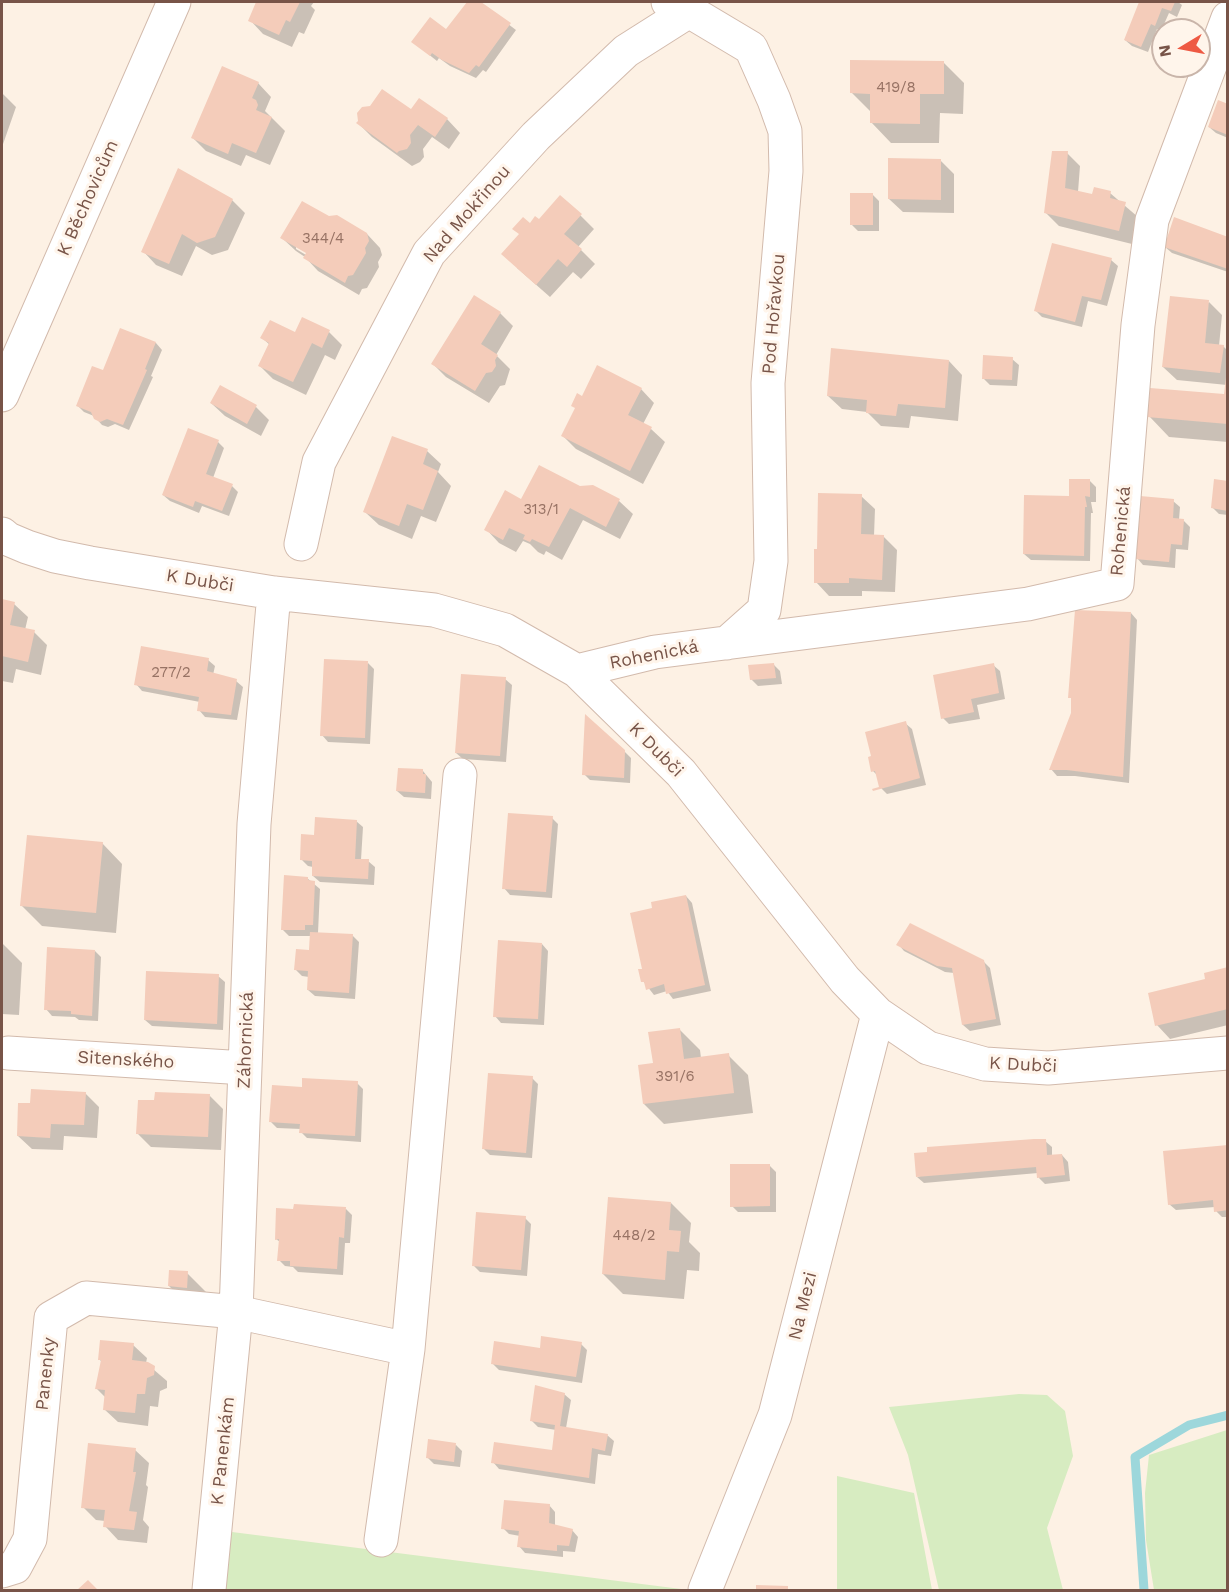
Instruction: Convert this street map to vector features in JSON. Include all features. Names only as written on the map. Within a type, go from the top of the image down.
[{"type":"street","name":"K Běchovicům","points":[[2,395],[174,2]]},
{"type":"street","name":"Nad Mokřinou","points":[[301,544],[319,462],[429,253],[536,136],[626,51],[679,6]]},
{"type":"street","name":"Pod Hořavkou","points":[[679,6],[751,48],[785,131],[786,171],[768,383],[771,561],[764,610],[727,643]]},
{"type":"street","name":"Rohenická","points":[[577,671],[655,652],[1028,604],[1117,584],[1138,326],[1152,220],[1227,18]]},
{"type":"street","name":"K Dubči","points":[[2,534],[27,547],[55,556],[90,563],[274,593],[434,610],[505,630],[577,671],[681,773],[845,980],[878,1014],[928,1048],[985,1064],[1048,1068],[1227,1053]]},
{"type":"street","name":"Záhornická","points":[[236,1312],[254,824],[274,593]]},
{"type":"street","points":[[381,1540],[408,1349],[460,775]]},
{"type":"street","name":"Na Mezi","points":[[705,1590],[775,1415],[878,1014]]},
{"type":"street","name":"Sitenského","points":[[8,1053],[245,1068]]},
{"type":"street","name":"Panenky","points":[[2,1571],[15,1567],[30,1539],[51,1318],[86,1298],[236,1312]]},
{"type":"street","points":[[236,1312],[408,1349]]},
{"type":"street","name":"K Panenkám","points":[[209,1590],[236,1312]]},
{"type":"green space","points":[[1019,1394],[1047,1395],[1065,1411],[1073,1456],[1047,1528],[1063,1590],[939,1590],[908,1455],[889,1407]]},
{"type":"green space","points":[[1227,1430],[1227,1590],[1154,1590],[1146,1540],[1145,1493],[1149,1455]]},
{"type":"green space","points":[[837,1476],[914,1493],[932,1590],[837,1590]]},
{"type":"green space","points":[[232,1532],[689,1590],[222,1590]]},
{"type":"building","points":[[256,2],[300,2],[290,22],[286,20],[279,35],[248,21]]},
{"type":"building","points":[[467,2],[481,2],[511,23],[479,67],[476,65],[469,73],[432,53],[430,56],[411,42],[430,17],[446,29]]},
{"type":"building","points":[[1139,2],[1175,2],[1171,11],[1162,8],[1158,18],[1151,18],[1151,24],[1141,47],[1124,40]]},
{"type":"building","points":[[850,60],[944,61],[944,94],[920,94],[920,124],[870,123],[870,94],[850,93]]},
{"type":"building","points":[[222,66],[259,82],[252,98],[258,105],[256,110],[272,117],[256,153],[232,143],[228,154],[191,138]]},
{"type":"building","points":[[382,89],[411,109],[419,98],[448,118],[435,137],[418,125],[410,135],[411,143],[407,149],[397,153],[356,123],[357,113],[362,107],[370,106]]},
{"type":"building","points":[[1218,100],[1228,104],[1228,135],[1208,127]]},
{"type":"building","points":[[1052,151],[1068,151],[1065,188],[1092,194],[1094,187],[1111,191],[1110,198],[1126,202],[1119,231],[1044,213]]},
{"type":"building","points":[[888,158],[941,159],[941,200],[888,199]]},
{"type":"building","points":[[178,168],[233,199],[215,237],[197,243],[182,234],[169,264],[141,252]]},
{"type":"building","points":[[850,193],[873,193],[873,225],[850,225]]},
{"type":"building","points":[[560,195],[582,214],[564,234],[582,249],[567,267],[558,259],[536,285],[501,254],[519,234],[512,229],[523,217],[530,223],[535,216],[539,219]]},
{"type":"building","points":[[302,201],[329,216],[337,215],[367,233],[369,241],[365,248],[366,253],[353,275],[348,276],[345,283],[303,258],[306,253],[280,238]]},
{"type":"building","points":[[1174,217],[1228,237],[1228,269],[1164,247]]},
{"type":"building","points":[[1052,243],[1112,258],[1101,300],[1082,296],[1075,322],[1034,311]]},
{"type":"building","points":[[474,295],[501,312],[481,344],[498,355],[495,360],[496,366],[492,372],[486,373],[475,391],[431,364]]},
{"type":"building","points":[[1170,296],[1209,300],[1205,343],[1224,345],[1220,373],[1162,367]]},
{"type":"building","points":[[302,317],[330,330],[322,348],[312,343],[293,382],[258,366],[269,343],[260,338],[270,320],[295,332]]},
{"type":"building","points":[[120,328],[156,342],[145,369],[147,370],[123,425],[107,419],[100,422],[94,419],[91,412],[76,406],[92,366],[103,370]]},
{"type":"building","points":[[831,348],[949,360],[945,408],[898,404],[896,416],[866,413],[867,400],[827,396]]},
{"type":"building","points":[[983,355],[1013,357],[1012,380],[982,379]]},
{"type":"building","points":[[597,365],[642,388],[628,415],[652,427],[630,471],[561,436],[575,408],[571,406],[577,393],[582,396]]},
{"type":"building","points":[[1226,378],[1228,378],[1228,424],[1147,417],[1150,388],[1224,394]]},
{"type":"building","points":[[220,385],[257,405],[247,424],[210,403]]},
{"type":"building","points":[[188,428],[219,440],[206,474],[233,484],[222,511],[195,501],[193,507],[162,495]]},
{"type":"building","points":[[392,436],[428,449],[423,464],[438,471],[423,510],[407,504],[399,526],[363,512]]},
{"type":"building","points":[[539,465],[580,486],[593,485],[620,499],[606,527],[570,508],[549,547],[532,539],[530,542],[523,539],[525,535],[509,528],[503,540],[484,530],[505,490],[521,499]]},
{"type":"building","points":[[1069,479],[1090,479],[1090,497],[1085,496],[1087,507],[1085,507],[1084,556],[1023,554],[1024,495],[1069,496]]},
{"type":"building","points":[[1214,479],[1228,481],[1228,511],[1211,508]]},
{"type":"building","points":[[818,493],[862,494],[861,534],[884,535],[882,580],[849,578],[849,583],[814,583]]},
{"type":"building","points":[[1140,496],[1174,499],[1173,518],[1184,519],[1182,545],[1171,544],[1169,562],[1135,559]]},
{"type":"building","points":[[2,599],[15,602],[10,625],[35,630],[28,662],[2,656]]},
{"type":"building","points":[[1075,610],[1131,612],[1123,777],[1049,770],[1071,713],[1071,698],[1068,698]]},
{"type":"building","points":[[141,646],[209,658],[207,671],[237,679],[231,715],[197,711],[199,697],[134,685]]},
{"type":"building","points":[[324,659],[368,661],[365,738],[320,736]]},
{"type":"building","points":[[774,663],[776,678],[750,680],[748,665]]},
{"type":"building","points":[[994,663],[999,693],[971,699],[974,712],[941,719],[933,675]]},
{"type":"building","points":[[461,674],[506,677],[500,756],[455,753]]},
{"type":"building","points":[[585,714],[625,750],[624,778],[582,775]]},
{"type":"building","points":[[906,721],[920,778],[873,791],[872,789],[879,787],[875,771],[871,772],[868,757],[871,756],[865,732]]},
{"type":"building","points":[[398,768],[423,769],[423,774],[426,774],[425,793],[396,791]]},
{"type":"building","points":[[508,813],[553,816],[546,892],[502,889]]},
{"type":"building","points":[[315,817],[357,820],[355,859],[369,859],[368,879],[312,876],[312,861],[300,860],[301,834],[314,835]]},
{"type":"building","points":[[27,835],[103,842],[96,913],[20,906]]},
{"type":"building","points":[[284,875],[308,877],[308,880],[315,881],[313,925],[305,925],[305,930],[281,930]]},
{"type":"building","points":[[686,895],[705,985],[666,994],[664,984],[646,990],[644,982],[641,982],[638,969],[642,969],[630,913],[652,908],[651,902]]},
{"type":"building","points":[[910,923],[984,960],[996,1019],[962,1025],[952,968],[937,966],[896,945]]},
{"type":"building","points":[[310,932],[353,934],[349,993],[307,990],[308,971],[294,970],[296,949],[309,950]]},
{"type":"building","points":[[498,940],[542,943],[538,1019],[493,1017]]},
{"type":"building","points":[[47,947],[95,950],[92,1016],[71,1014],[71,1011],[44,1010]]},
{"type":"building","points":[[1228,967],[1228,1009],[1155,1026],[1148,993],[1205,979],[1204,973]]},
{"type":"building","points":[[146,971],[219,974],[217,1024],[144,1020]]},
{"type":"building","points":[[680,1028],[684,1059],[729,1053],[734,1093],[643,1104],[638,1065],[653,1063],[648,1032]]},
{"type":"building","points":[[488,1073],[533,1076],[526,1153],[482,1149]]},
{"type":"building","points":[[302,1078],[358,1081],[355,1136],[299,1133],[300,1124],[269,1122],[272,1085],[302,1087]]},
{"type":"building","points":[[31,1089],[86,1092],[84,1125],[51,1124],[50,1138],[17,1136],[18,1103],[30,1103]]},
{"type":"building","points":[[155,1092],[210,1094],[208,1137],[136,1134],[138,1100],[154,1100]]},
{"type":"building","points":[[1046,1139],[1047,1155],[1062,1154],[1065,1175],[1037,1178],[1036,1167],[916,1177],[914,1153],[927,1152],[927,1147]]},
{"type":"building","points":[[1228,1145],[1228,1210],[1214,1212],[1213,1200],[1168,1205],[1163,1151]]},
{"type":"building","points":[[730,1164],[770,1164],[770,1206],[730,1207]]},
{"type":"building","points":[[608,1197],[671,1202],[669,1230],[681,1231],[679,1252],[667,1251],[665,1280],[602,1274]]},
{"type":"building","points":[[294,1204],[346,1207],[344,1238],[339,1237],[337,1269],[290,1266],[290,1261],[277,1261],[279,1239],[275,1240],[276,1208],[293,1209]]},
{"type":"building","points":[[476,1212],[526,1216],[521,1270],[472,1266]]},
{"type":"building","points":[[169,1270],[188,1271],[187,1288],[168,1286]]},
{"type":"building","points":[[541,1336],[582,1342],[576,1377],[491,1364],[494,1341],[540,1348]]},
{"type":"building","points":[[100,1340],[134,1343],[132,1360],[148,1362],[155,1366],[154,1375],[147,1378],[145,1394],[137,1394],[135,1413],[103,1410],[105,1390],[95,1389],[101,1360],[98,1360]]},
{"type":"building","points":[[535,1385],[565,1393],[560,1426],[608,1434],[605,1451],[592,1448],[589,1478],[491,1463],[494,1442],[552,1450],[555,1425],[530,1421]]},
{"type":"building","points":[[428,1439],[456,1443],[454,1462],[426,1458]]},
{"type":"building","points":[[88,1443],[136,1448],[133,1472],[136,1472],[129,1511],[137,1512],[134,1530],[103,1527],[105,1510],[81,1508]]},
{"type":"building","points":[[504,1500],[550,1504],[549,1523],[573,1529],[569,1546],[557,1545],[557,1551],[517,1547],[519,1531],[501,1529]]},
{"type":"building","points":[[88,1580],[98,1590],[77,1590]]},
{"type":"building","points":[[756,1585],[788,1586],[788,1590],[756,1590]]},
{"type":"waterway","points":[[1144,1590],[1135,1457],[1189,1425],[1228,1415]]}]
